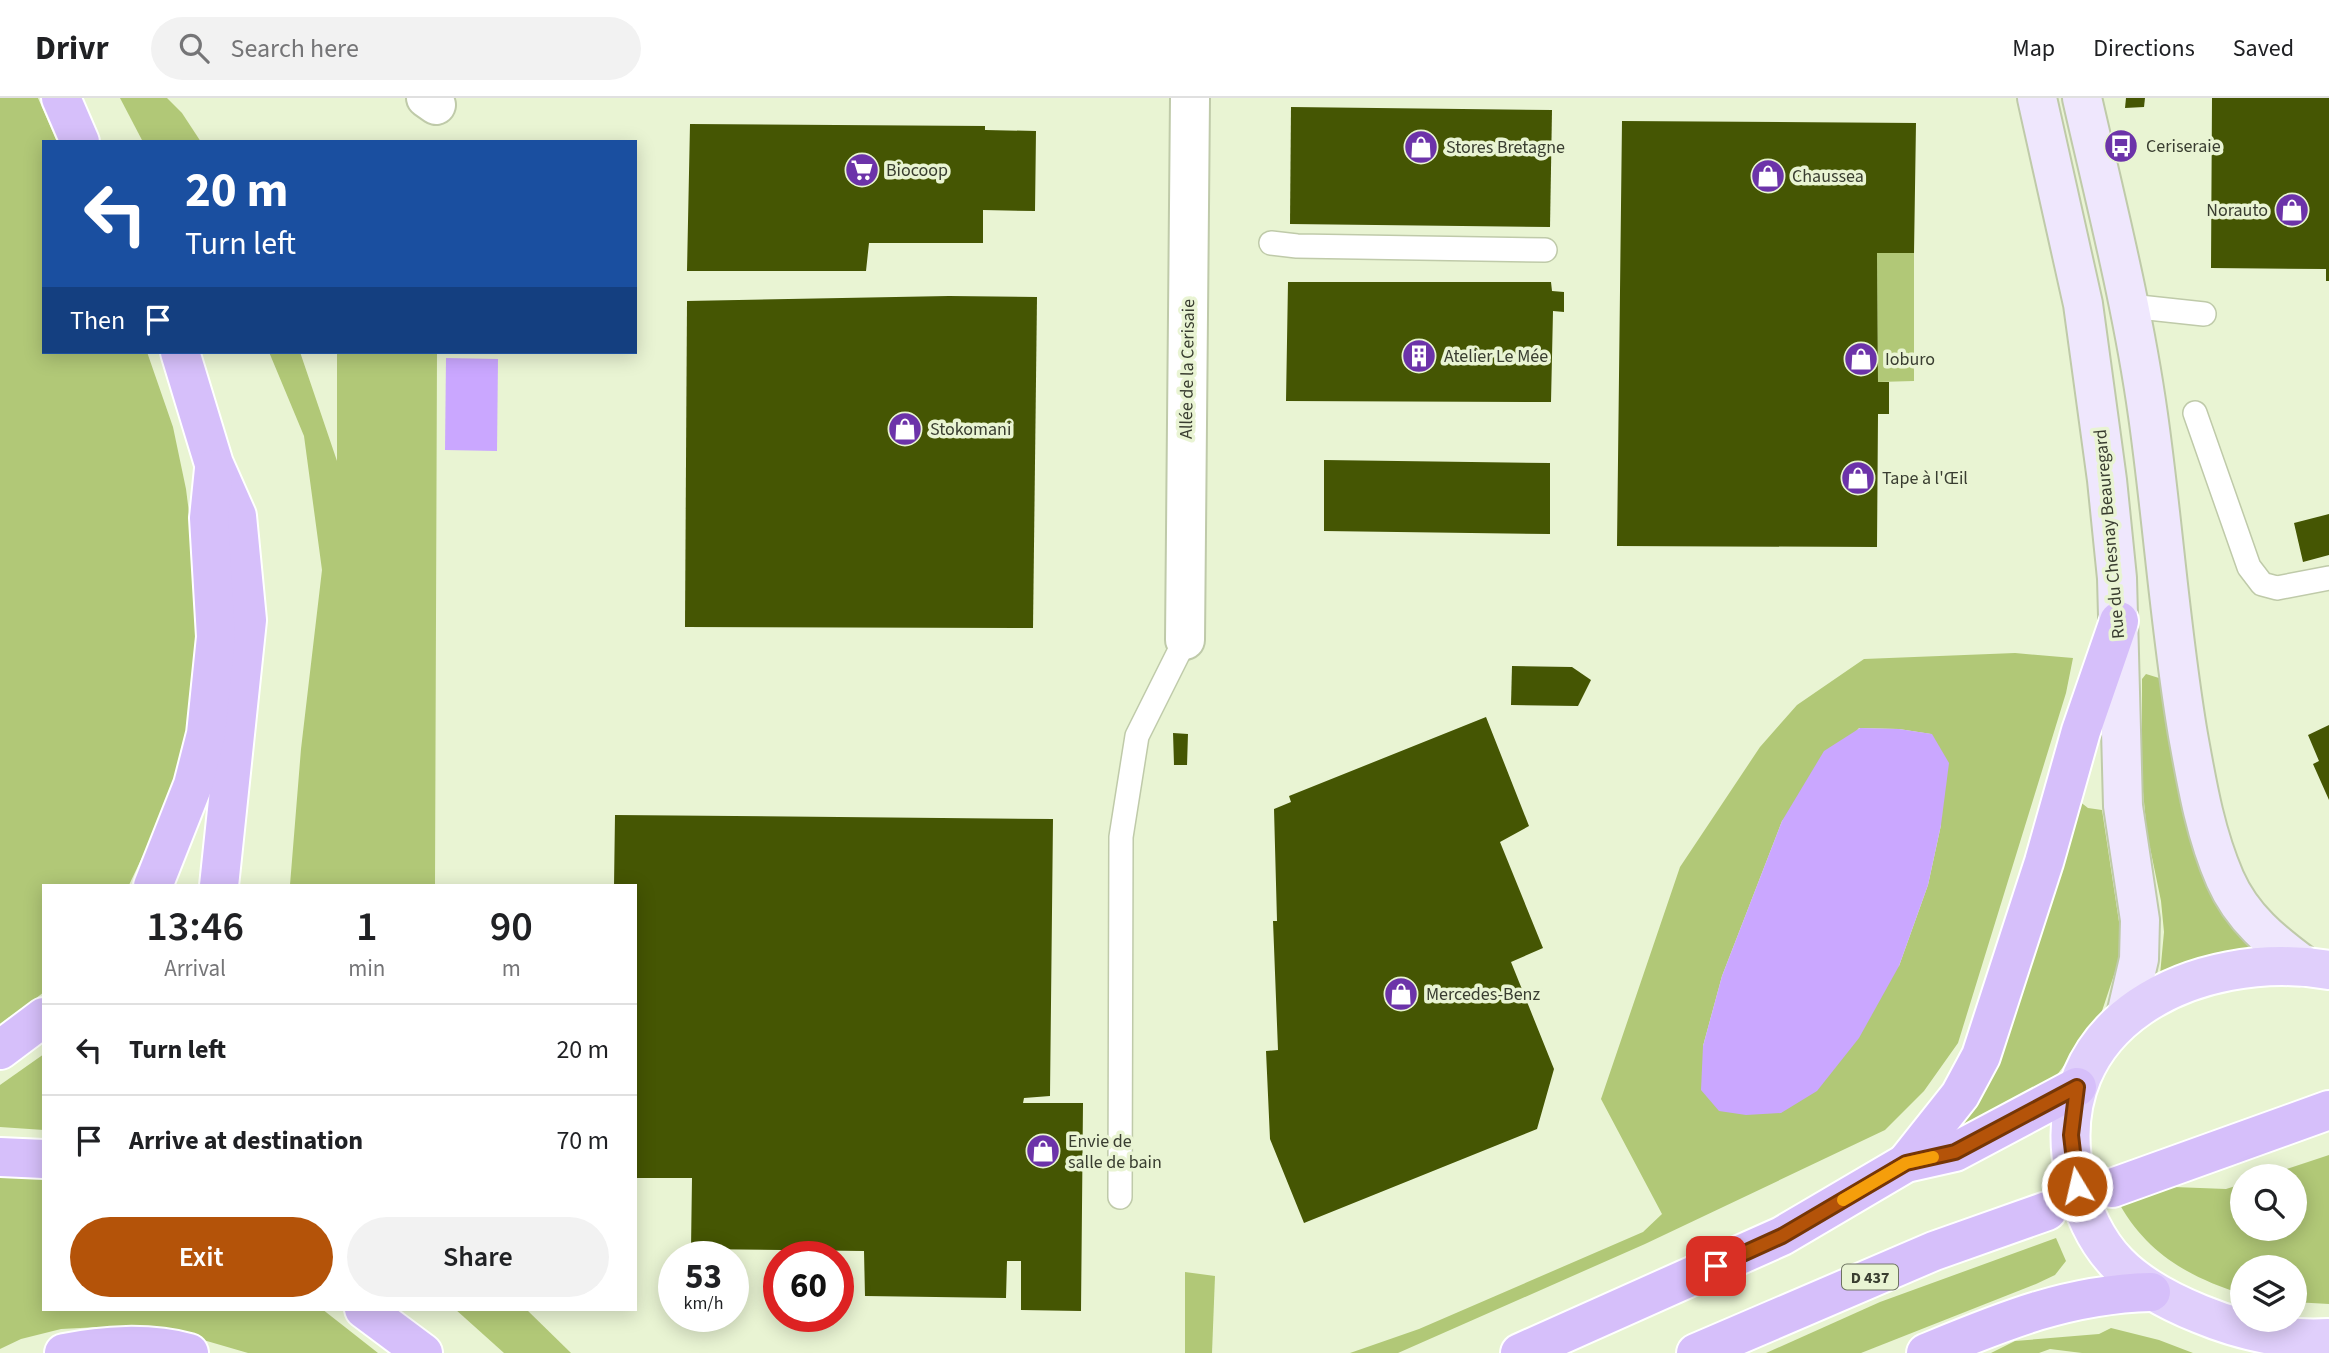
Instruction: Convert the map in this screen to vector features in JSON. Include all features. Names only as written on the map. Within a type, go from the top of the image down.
[{"type":"highway","points":[[61,98],[79,140]]},
{"type":"highway","points":[[181,354],[214,464],[237,516],[247,620],[219,884]]},
{"type":"highway","points":[[154,884],[193,785],[206,734],[216,637],[209,518],[214,464]]},
{"type":"highway","points":[[1906,1163],[1961,1096],[1981,1056],[2044,862],[2081,731],[2119,621]]},
{"type":"highway","points":[[0,1050],[42,1018]]},
{"type":"highway","points":[[1520,1353],[1782,1236],[1906,1163],[1955,1152],[2077,1087]]},
{"type":"highway","points":[[2112,1188],[2329,1110]]},
{"type":"highway","points":[[0,1157],[42,1159]]},
{"type":"highway","name":"D 437","points":[[1696,1353],[1934,1251],[2047,1211]]},
{"type":"highway","points":[[1926,1353],[2021,1314],[2098,1296],[2151,1292]]},
{"type":"highway","points":[[378,1315],[424,1353]]},
{"type":"highway","points":[[64,1353],[87,1348],[138,1347],[189,1353]]},
{"type":"main road","name":"Rue du Chesnay Beauregard","points":[[2037,98],[2082,304],[2107,480],[2119,621],[2123,806],[2140,920],[2138,959],[2126,1015]]},
{"type":"main road","points":[[2082,98],[2130,306],[2148,415],[2184,710],[2210,842],[2239,906],[2258,930],[2318,969]]},
{"type":"main road","points":[[2318,969],[2260,966],[2198,978],[2167,991],[2126,1015],[2094,1054],[2077,1087],[2071,1135],[2073,1165],[2083,1207],[2106,1250],[2126,1273],[2151,1292],[2239,1328],[2291,1338],[2329,1338]]},
{"type":"street","name":"Allée de la Cerisaie","points":[[1185,640],[1190,98]]},
{"type":"lane","points":[[1271,243],[1297,246],[1545,250]]},
{"type":"lane","points":[[2130,306],[2204,314]]},
{"type":"lane","points":[[2195,413],[2249,567],[2262,584],[2277,588],[2329,578]]},
{"type":"lane","points":[[1120,1197],[1121,837],[1137,736],[1185,640]]},
{"type":"green space","points":[[0,98],[38,98],[56,140],[42,140],[42,354],[148,354],[173,427],[186,489],[201,608],[197,690],[173,792],[129,884],[42,884],[42,994],[0,1026]]},
{"type":"green space","points":[[120,98],[167,98],[182,113],[200,140],[142,140]]},
{"type":"green space","points":[[1877,253],[1914,253],[1914,381],[1878,382]]},
{"type":"green space","points":[[270,354],[301,354],[337,461],[337,354],[437,354],[435,884],[290,884],[301,749],[322,570],[304,436]]},
{"type":"green space","points":[[2015,653],[2073,658],[2066,693],[1958,1043],[1924,1091],[1885,1130],[1645,1244],[1398,1353],[1350,1353],[1419,1329],[1643,1232],[1662,1214],[1601,1099],[1680,867],[1760,747],[1797,705],[1864,659]],"holes":[[[1859,728],[1899,729],[1931,734],[1941,825],[1928,885],[1899,966],[1703,1046],[1722,976],[1782,821]]]},
{"type":"green space","points":[[2146,674],[2159,678],[2176,762],[2227,916],[2249,948],[2208,955],[2160,975],[2164,932],[2161,901],[2147,833],[2142,781],[2142,679]]},
{"type":"green space","points":[[2079,801],[2088,808],[2102,810],[2121,935],[2119,960],[2099,1020],[2053,1080],[1952,1135]]},
{"type":"green space","points":[[42,1055],[42,1130],[0,1127],[0,1085]]},
{"type":"green space","points":[[2329,1155],[2329,1304],[2307,1303],[2307,1255],[2230,1255],[2230,1290],[2187,1271],[2157,1250],[2143,1237],[2120,1205],[2174,1187],[2230,1188],[2230,1241],[2307,1241],[2307,1164],[2302,1164]]},
{"type":"green space","points":[[0,1174],[42,1178],[42,1311],[325,1311],[378,1353],[248,1353],[169,1330],[99,1327],[61,1329],[21,1339],[0,1349]]},
{"type":"green space","points":[[2056,1238],[2066,1261],[2055,1275],[2036,1284],[1861,1353],[1766,1353],[1880,1302]]},
{"type":"green space","points":[[1185,1272],[1215,1276],[1212,1353],[1185,1353]]},
{"type":"green space","points":[[457,1311],[528,1311],[571,1353],[504,1353]]},
{"type":"green space","points":[[2111,1328],[2159,1340],[2193,1353],[2082,1353],[2050,1349],[2039,1353],[1991,1353],[2015,1341],[2099,1334]]},
{"type":"shaded area","points":[[446,358],[498,359],[497,451],[445,450]]},
{"type":"shaded area","points":[[1860,728],[1899,729],[1932,734],[1949,763],[1941,825],[1928,885],[1899,966],[1859,1038],[1817,1091],[1781,1113],[1746,1115],[1719,1111],[1701,1090],[1703,1046],[1722,976],[1782,821],[1824,751]]},
{"type":"building","points":[[2126,98],[2145,98],[2144,107],[2125,108]]},
{"type":"building","points":[[2212,98],[2329,98],[2329,281],[2326,281],[2326,269],[2211,268]]},
{"type":"building","name":"Stores Bretagne","points":[[1291,107],[1552,110],[1550,227],[1290,224]]},
{"type":"building","points":[[1622,121],[1916,123],[1914,253],[1877,253],[1878,382],[1889,382],[1889,414],[1878,414],[1877,547],[1617,546]]},
{"type":"building","name":"Biocoop","points":[[690,124],[985,126],[985,130],[1036,131],[1035,211],[983,210],[983,243],[869,243],[866,271],[687,271]]},
{"type":"building","name":"Atelier Le Mée","points":[[1288,282],[1551,282],[1552,291],[1564,292],[1564,312],[1553,311],[1551,402],[1286,401]]},
{"type":"building","points":[[1037,297],[1033,628],[685,627],[687,301]]},
{"type":"building","points":[[1324,460],[1550,463],[1550,534],[1324,531]]},
{"type":"building","points":[[2329,514],[2329,555],[2303,562],[2294,523]]},
{"type":"building","points":[[1512,666],[1572,667],[1591,680],[1578,706],[1511,705]]},
{"type":"building","points":[[1486,717],[1529,826],[1500,842],[1543,948],[1511,962],[1554,1069],[1537,1129],[1304,1223],[1270,1139],[1266,1051],[1278,1050],[1273,921],[1277,921],[1274,809],[1291,802],[1289,796]]},
{"type":"building","points":[[2329,725],[2329,800],[2313,764],[2319,761],[2308,735]]},
{"type":"building","points":[[1173,733],[1188,734],[1187,765],[1174,765]]},
{"type":"building","points":[[615,815],[1053,819],[1050,1096],[1024,1098],[1023,1103],[1083,1103],[1081,1311],[1021,1310],[1021,1261],[1007,1261],[1006,1298],[865,1296],[864,1251],[854,1251],[854,1241],[763,1241],[763,1250],[749,1250],[749,1241],[691,1241],[692,1178],[637,1178],[637,884],[614,884]]},
{"type":"slow traffic","points":[[1843,1200],[1906,1163],[1933,1157]]},
{"type":"place","name":"Ceriseraie","points":[[2121,146]]},
{"type":"place","name":"Stores Bretagne","points":[[1421,147]]},
{"type":"place","name":"Biocoop","points":[[862,170]]},
{"type":"place","name":"Chaussea","points":[[1768,176]]},
{"type":"place","name":"Norauto","points":[[2292,210]]},
{"type":"place","name":"Atelier Le Mée","points":[[1419,356]]},
{"type":"place","name":"Ioburo","points":[[1861,359]]},
{"type":"place","name":"Stokomani","points":[[905,429]]},
{"type":"place","name":"Tape à l'Œil","points":[[1858,478]]},
{"type":"place","name":"Mercedes-Benz","points":[[1401,994]]},
{"type":"place","name":"Envie de salle de bain","points":[[1043,1151]]},
{"type":"route","points":[[1716,1266],[1782,1236],[1906,1163],[1955,1152],[2077,1087],[2071,1135],[2077,1186]]}]
